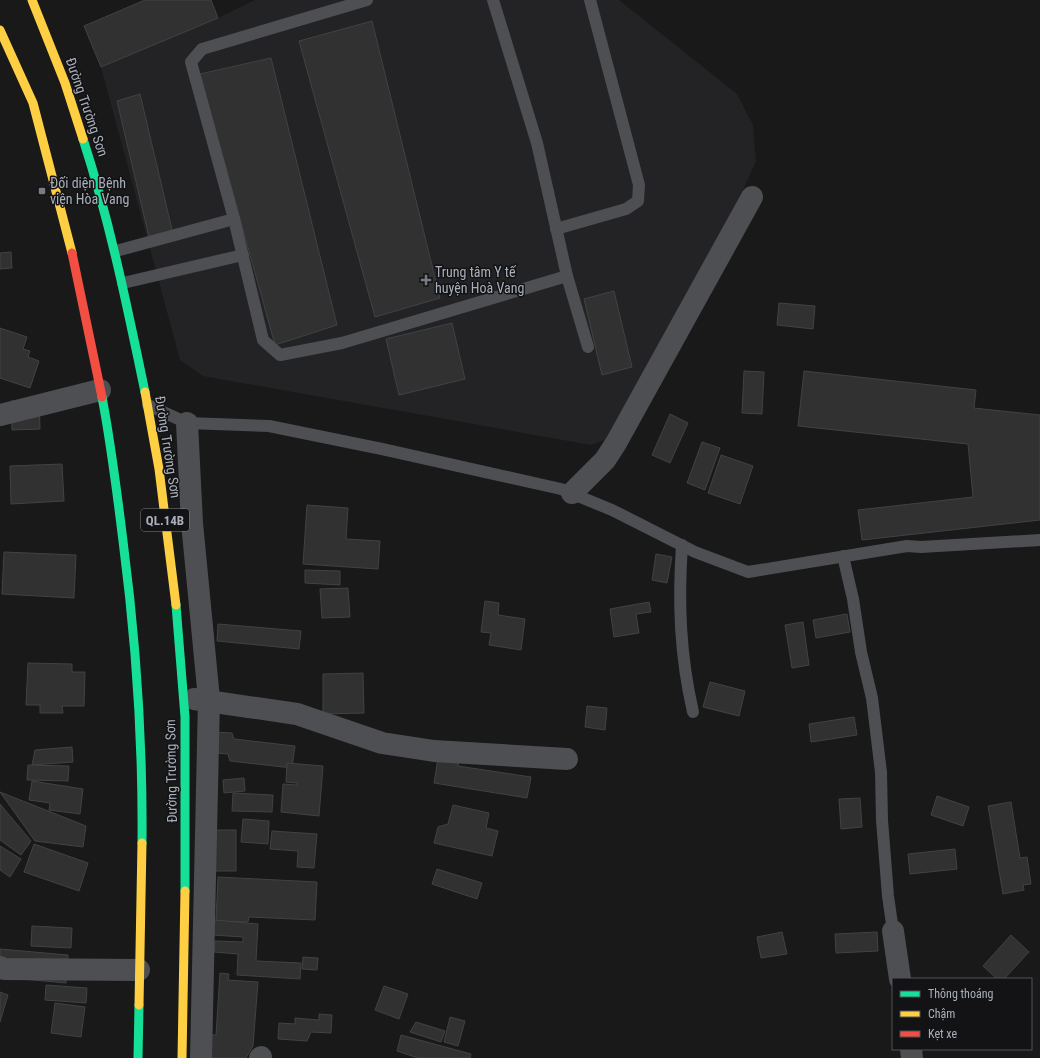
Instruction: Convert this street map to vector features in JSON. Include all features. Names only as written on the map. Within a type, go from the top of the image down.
[{"type":"highway","name":"Đường Trường Sơn","points":[[32,0],[65,83],[100,190],[116,251],[148,404],[159,469],[177,616],[183,698],[186,812],[182,1058]]},
{"type":"highway","name":"QL.14B","points":[[0,30],[33,103],[71,249],[100,390],[115,475],[134,628],[140,719],[142,812],[138,1058]]},
{"type":"street","points":[[572,493],[605,460],[616,443],[752,197]]},
{"type":"street","points":[[0,415],[100,390]]},
{"type":"street","points":[[187,423],[192,523],[209,700],[200,1058]]},
{"type":"street","points":[[183,698],[209,700],[298,714],[382,743],[434,751],[567,759]]},
{"type":"street","points":[[893,931],[900,978]]},
{"type":"street","points":[[0,967],[4,969],[139,970]]},
{"type":"lane","points":[[367,0],[202,49],[191,62],[234,219],[263,340],[280,355],[342,342],[567,276]]},
{"type":"lane","points":[[493,0],[537,143],[567,276],[588,347]]},
{"type":"lane","points":[[556,229],[626,209],[638,201],[639,185],[590,0]]},
{"type":"lane","points":[[116,251],[234,219]]},
{"type":"lane","points":[[122,283],[243,255]]},
{"type":"lane","points":[[148,404],[187,423],[269,426],[398,452],[553,487],[572,493],[612,510],[682,545],[748,572],[907,546],[921,547],[1040,540]]},
{"type":"lane","points":[[682,545],[680,579],[682,661],[693,712]]},
{"type":"lane","points":[[843,556],[853,598],[861,652],[872,698],[881,772],[882,827],[888,896],[893,931]]},
{"type":"shaded area","name":"Trung tâm Y tế huyện Hoà Vang","points":[[255,0],[619,0],[737,94],[753,125],[756,161],[739,199],[605,440],[591,445],[203,376],[180,360],[101,67],[218,18]]},
{"type":"building","points":[[145,0],[211,0],[218,18],[101,67],[84,26]]},
{"type":"building","points":[[372,21],[440,298],[375,317],[299,41]]},
{"type":"building","points":[[271,58],[337,325],[275,345],[200,74]]},
{"type":"building","points":[[140,94],[173,234],[150,241],[117,101]]},
{"type":"building","points":[[11,252],[12,268],[0,269],[0,253]]},
{"type":"building","points":[[614,291],[632,367],[602,375],[584,299]]},
{"type":"building","points":[[779,303],[815,306],[813,329],[777,325]]},
{"type":"building","points":[[452,323],[465,379],[399,395],[386,339]]},
{"type":"building","points":[[0,328],[27,337],[23,349],[30,351],[28,357],[39,361],[30,388],[0,378]]},
{"type":"building","points":[[744,371],[764,372],[762,414],[742,413]]},
{"type":"building","points":[[804,371],[976,390],[974,408],[1040,415],[1040,520],[862,540],[858,510],[973,497],[968,444],[798,426]]},
{"type":"building","points":[[39,400],[40,429],[12,430],[11,401]]},
{"type":"building","points":[[670,414],[688,423],[670,463],[652,455]]},
{"type":"building","points":[[702,442],[720,448],[705,490],[687,483]]},
{"type":"building","points":[[721,455],[753,466],[740,504],[708,493]]},
{"type":"building","points":[[62,464],[64,501],[11,504],[10,466]]},
{"type":"building","points":[[307,505],[348,508],[346,539],[380,541],[378,569],[303,564]]},
{"type":"building","points":[[4,552],[76,555],[74,598],[2,594]]},
{"type":"building","points":[[656,554],[672,557],[667,583],[652,580]]},
{"type":"building","points":[[305,570],[340,571],[340,585],[305,583]]},
{"type":"building","points":[[348,588],[350,617],[322,618],[320,589]]},
{"type":"building","points":[[485,601],[499,603],[498,615],[525,619],[521,650],[489,645],[491,633],[481,632]]},
{"type":"building","points":[[649,602],[651,612],[636,614],[639,633],[614,637],[610,609]]},
{"type":"building","points":[[847,614],[850,632],[816,638],[813,620]]},
{"type":"building","points":[[803,622],[809,665],[792,668],[785,625]]},
{"type":"building","points":[[218,624],[301,631],[299,649],[217,641]]},
{"type":"building","points":[[28,663],[72,664],[72,672],[85,672],[84,706],[62,706],[63,713],[40,713],[40,705],[26,705]]},
{"type":"building","points":[[363,673],[364,713],[323,714],[323,674]]},
{"type":"building","points":[[710,682],[745,691],[739,716],[703,707]]},
{"type":"building","points":[[587,706],[607,708],[605,730],[585,727]]},
{"type":"building","points":[[854,717],[857,735],[811,742],[809,724]]},
{"type":"building","points":[[215,732],[232,733],[234,739],[295,746],[292,768],[230,761],[228,754],[214,753]]},
{"type":"building","points":[[72,747],[73,762],[32,765],[35,750]]},
{"type":"building","points":[[439,752],[459,756],[458,766],[531,777],[527,798],[434,783]]},
{"type":"building","points":[[287,763],[323,766],[319,816],[281,812],[283,784],[297,785],[297,783],[286,782]]},
{"type":"building","points":[[28,765],[69,766],[68,781],[27,780]]},
{"type":"building","points":[[244,778],[245,791],[224,793],[223,780]]},
{"type":"building","points":[[32,781],[83,789],[80,814],[49,810],[50,803],[29,800]]},
{"type":"building","points":[[0,792],[86,826],[83,847],[35,841]]},
{"type":"building","points":[[233,793],[273,795],[272,812],[232,811]]},
{"type":"building","points":[[937,796],[969,807],[963,826],[931,815]]},
{"type":"building","points":[[860,798],[862,827],[841,829],[839,799]]},
{"type":"building","points":[[1011,802],[1020,858],[1027,857],[1031,884],[1023,885],[1024,890],[1003,894],[988,806]]},
{"type":"building","points":[[0,804],[31,841],[21,855],[0,840]]},
{"type":"building","points":[[453,805],[489,813],[486,828],[498,831],[492,856],[434,843],[438,827],[448,824]]},
{"type":"building","points":[[243,819],[269,821],[268,844],[241,842]]},
{"type":"building","points":[[213,830],[236,830],[236,871],[213,871]]},
{"type":"building","points":[[272,831],[317,834],[314,868],[297,867],[298,851],[270,849]]},
{"type":"building","points":[[34,844],[88,863],[79,891],[24,872]]},
{"type":"building","points":[[0,846],[21,859],[10,877],[0,870]]},
{"type":"building","points":[[955,849],[957,869],[910,874],[908,854]]},
{"type":"building","points":[[437,869],[482,883],[477,899],[432,884]]},
{"type":"building","points":[[218,877],[317,882],[315,920],[249,917],[248,922],[216,921]]},
{"type":"building","points":[[214,920],[258,924],[256,961],[301,963],[300,979],[237,975],[238,954],[214,952],[215,941],[243,942],[243,937],[213,935]]},
{"type":"building","points":[[32,926],[72,928],[71,948],[31,946]]},
{"type":"building","points":[[782,932],[787,954],[761,958],[757,937]]},
{"type":"building","points":[[877,932],[878,951],[836,953],[835,934]]},
{"type":"building","points":[[1011,935],[1029,952],[1005,978],[996,978],[983,966]]},
{"type":"building","points":[[0,949],[68,955],[66,983],[0,977]]},
{"type":"building","points":[[303,957],[318,958],[317,970],[302,969]]},
{"type":"building","points":[[220,973],[229,974],[228,980],[258,982],[253,1046],[246,1058],[208,1058],[210,1035],[216,1035]]},
{"type":"building","points":[[46,985],[87,988],[86,1003],[45,1000]]},
{"type":"building","points":[[384,986],[408,994],[399,1019],[375,1010]]},
{"type":"building","points":[[0,992],[8,995],[0,1022]]},
{"type":"building","points":[[55,1003],[85,1007],[81,1037],[51,1033]]},
{"type":"building","points":[[319,1014],[332,1015],[331,1033],[311,1032],[307,1041],[278,1039],[279,1023],[295,1024],[295,1018],[319,1020]]},
{"type":"building","points":[[450,1017],[465,1021],[458,1046],[444,1042]]},
{"type":"building","points":[[416,1022],[445,1031],[441,1042],[410,1032]]},
{"type":"building","points":[[401,1035],[471,1054],[470,1058],[418,1058],[397,1051]]},
{"type":"traffic: fast","points":[[83,139],[110,233],[145,392]]},
{"type":"traffic: fast","points":[[102,397],[111,450],[132,616],[140,729],[142,843]]},
{"type":"traffic: fast","points":[[176,605],[185,717],[185,891]]},
{"type":"traffic: fast","points":[[138,1058],[139,1005]]},
{"type":"traffic: slow","points":[[32,0],[65,83],[83,139]]},
{"type":"traffic: slow","points":[[0,30],[33,103],[72,253]]},
{"type":"traffic: slow","points":[[145,392],[159,469],[176,605]]},
{"type":"traffic: slow","points":[[139,1005],[142,843]]},
{"type":"traffic: slow","points":[[182,1058],[185,891]]},
{"type":"traffic: jam","points":[[72,253],[102,397]]},
{"type":"place","name":"Đối diện Bệnh viện Hòa Vang","points":[[42,191]]},
{"type":"place","name":"Trung tâm Y tế huyện Hoà Vang","points":[[426,280]]}]
